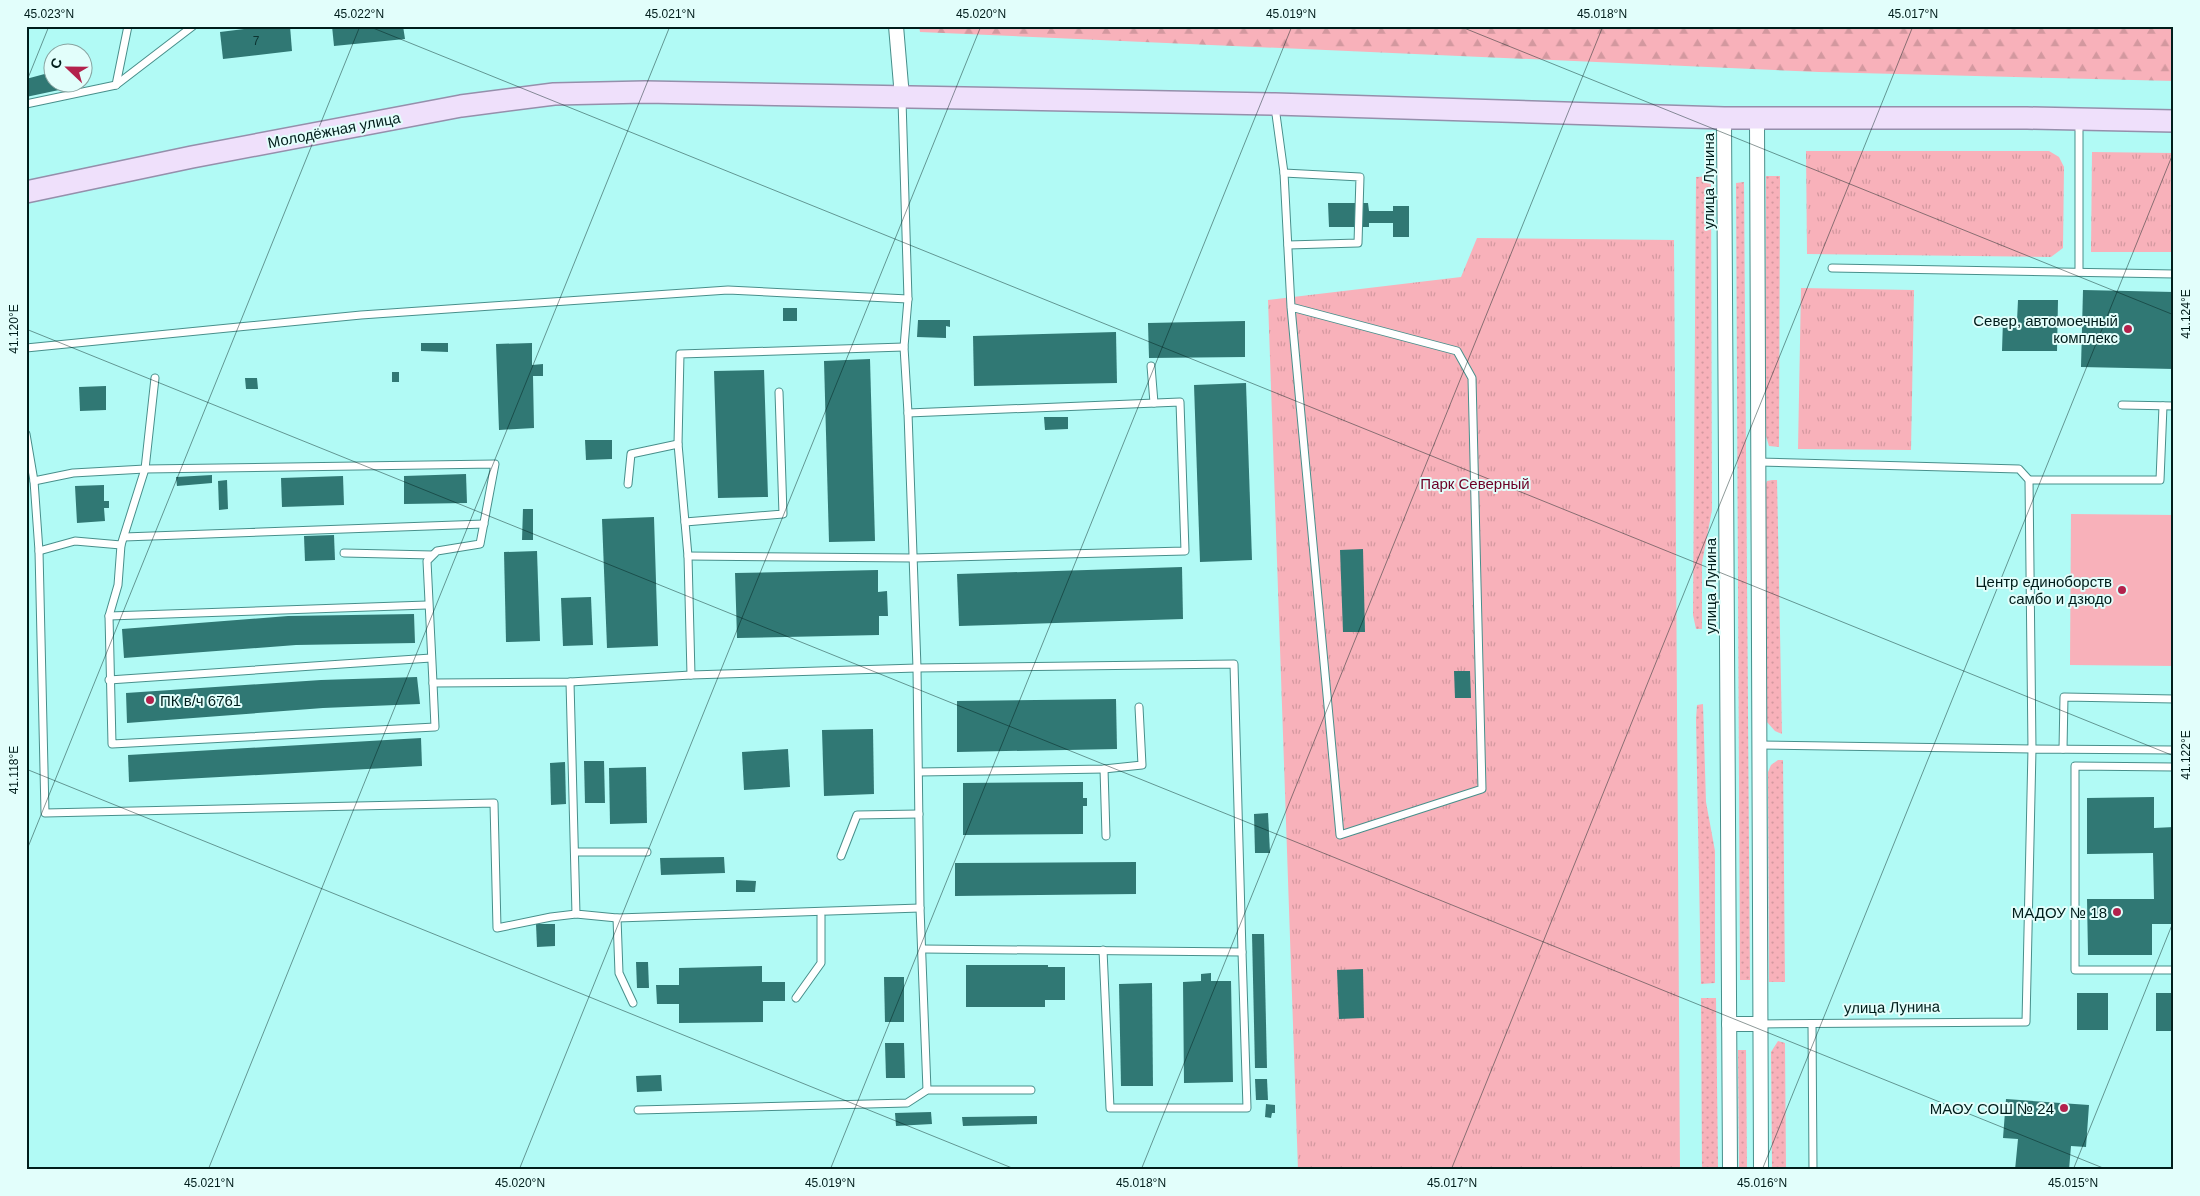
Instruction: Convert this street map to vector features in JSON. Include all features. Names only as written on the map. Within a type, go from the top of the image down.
[{"type":"main road","name":"Молодёжная улица","points":[[26,192],[192,157],[461,106],[554,94],[645,92],[1275,104],[1724,118],[2174,121]]},
{"type":"street","points":[[896,26],[902,97]]},
{"type":"street","name":"улица Лунина","points":[[1724,118],[1729,1024],[1758,1024]]},
{"type":"street","points":[[1757,118],[1758,1024],[1761,1170]]},
{"type":"street","points":[[1729,1024],[1730,1170]]},
{"type":"lane","points":[[116,85],[128,26]]},
{"type":"lane","points":[[26,104],[116,85],[193,26]]},
{"type":"lane","points":[[902,97],[908,299],[904,347],[914,558],[920,908],[927,1090]]},
{"type":"lane","points":[[1275,104],[1284,173],[1291,307],[1340,835],[1482,789],[1472,378],[1457,351],[1291,307]]},
{"type":"lane","points":[[2078,272],[2079,120]]},
{"type":"lane","points":[[1284,173],[1360,177],[1358,243],[1288,245]]},
{"type":"lane","points":[[1832,268],[2174,274]]},
{"type":"lane","points":[[26,348],[360,315],[728,290],[908,299]]},
{"type":"lane","points":[[691,675],[688,556],[678,444],[680,354],[904,347]]},
{"type":"lane","points":[[1151,366],[1154,403]]},
{"type":"lane","points":[[34,481],[73,473],[146,469],[495,464],[480,544],[437,551],[427,561],[430,658],[435,727],[112,744],[109,616],[118,585],[121,545],[146,469],[155,378]]},
{"type":"lane","points":[[685,522],[783,514],[779,392]]},
{"type":"lane","points":[[688,556],[914,558],[1185,551],[1180,402],[908,413]]},
{"type":"lane","points":[[2122,405],[2174,406]]},
{"type":"lane","points":[[2029,480],[2160,480],[2163,406]]},
{"type":"lane","points":[[26,434],[34,481],[39,551],[44,813],[494,803],[497,928],[576,914],[617,918],[920,908]]},
{"type":"lane","points":[[628,484],[631,454],[678,444]]},
{"type":"lane","points":[[1758,462],[2020,468],[2029,480],[2032,749]]},
{"type":"lane","points":[[124,537],[484,524]]},
{"type":"lane","points":[[39,551],[75,541],[121,545]]},
{"type":"lane","points":[[344,553],[432,555]]},
{"type":"lane","points":[[109,616],[428,604]]},
{"type":"lane","points":[[109,680],[430,658]]},
{"type":"lane","points":[[433,683],[570,682],[691,675],[917,668],[1234,664],[1246,1108],[1110,1108],[1103,950]]},
{"type":"lane","points":[[570,682],[576,914]]},
{"type":"lane","points":[[2063,749],[2064,697],[2174,699]]},
{"type":"lane","points":[[919,772],[1104,768],[1142,765],[1139,707]]},
{"type":"lane","points":[[1758,746],[2174,750]]},
{"type":"lane","name":"улица Лунина","points":[[1758,1024],[2026,1022],[2032,749]]},
{"type":"lane","points":[[2174,767],[2075,766],[2075,970],[2174,970]]},
{"type":"lane","points":[[1104,768],[1106,836]]},
{"type":"lane","points":[[841,856],[857,815],[919,814]]},
{"type":"lane","points":[[575,852],[647,852]]},
{"type":"lane","points":[[796,998],[821,963],[822,916]]},
{"type":"lane","points":[[617,918],[619,973],[633,1003]]},
{"type":"lane","points":[[923,949],[1242,952]]},
{"type":"lane","points":[[1812,1024],[1813,1170]]},
{"type":"lane","points":[[638,1110],[907,1103],[927,1090],[1031,1090]]},
{"type":"green space","points":[[919,26],[2174,26],[2174,81],[1819,72],[920,32]]},
{"type":"green space","points":[[1806,151],[2049,151],[2059,157],[2064,167],[2063,248],[2051,257],[1807,254]]},
{"type":"green space","points":[[2092,152],[2174,153],[2174,252],[2091,252]]},
{"type":"green space","points":[[1711,176],[1712,510],[1702,563],[1702,629],[1696,629],[1693,615],[1696,177]]},
{"type":"green space","points":[[1766,176],[1780,176],[1779,447],[1769,446],[1765,433]]},
{"type":"green space","points":[[1744,182],[1750,980],[1740,980],[1736,183]]},
{"type":"green space","name":"Парк Северный","points":[[1477,238],[1674,240],[1680,1170],[1298,1170],[1268,300],[1461,277]]},
{"type":"green space","points":[[1801,288],[1914,290],[1911,450],[1798,449]]},
{"type":"green space","points":[[1777,480],[1782,734],[1775,731],[1766,721],[1764,489],[1767,481]]},
{"type":"green space","name":"Центр единоборств самбо и дзюдо","points":[[2071,514],[2174,515],[2174,666],[2070,665]]},
{"type":"green space","points":[[1703,704],[1706,802],[1715,851],[1715,983],[1701,984],[1696,719],[1697,705]]},
{"type":"green space","points":[[1778,760],[1783,760],[1785,982],[1769,982],[1768,772],[1771,765]]},
{"type":"green space","points":[[1701,998],[1716,998],[1718,1170],[1702,1170]]},
{"type":"green space","points":[[1778,1041],[1785,1043],[1786,1170],[1772,1170],[1771,1052]]},
{"type":"green space","points":[[1738,1050],[1746,1050],[1747,1170],[1739,1170]]},
{"type":"building","points":[[268,26],[290,26],[292,51],[223,59],[220,32]]},
{"type":"building","points":[[332,26],[403,26],[405,39],[334,46]]},
{"type":"building","points":[[42,75],[42,92],[50,92],[26,97],[26,79]]},
{"type":"building","points":[[1328,203],[1368,203],[1369,211],[1393,211],[1393,206],[1409,206],[1409,237],[1393,237],[1393,223],[1369,223],[1369,227],[1329,227]]},
{"type":"building","name":"Север, автомоечный комплекс","points":[[2083,290],[2174,292],[2174,369],[2081,367]]},
{"type":"building","points":[[2018,300],[2058,300],[2057,351],[2002,351],[2003,320],[2017,321]]},
{"type":"building","points":[[783,308],[797,308],[797,321],[783,321]]},
{"type":"building","points":[[918,320],[950,320],[950,327],[946,326],[946,338],[917,337]]},
{"type":"building","points":[[1245,321],[1245,357],[1149,358],[1148,323]]},
{"type":"building","points":[[1116,332],[1117,383],[974,386],[973,336]]},
{"type":"building","points":[[421,343],[448,343],[448,352],[421,351]]},
{"type":"building","points":[[532,343],[532,365],[543,364],[543,376],[533,376],[534,428],[499,430],[496,344]]},
{"type":"building","points":[[870,359],[875,541],[829,542],[824,361]]},
{"type":"building","points":[[764,370],[768,497],[718,498],[714,371]]},
{"type":"building","points":[[392,372],[399,372],[399,382],[392,382]]},
{"type":"building","points":[[245,378],[257,378],[258,389],[246,389]]},
{"type":"building","points":[[1246,383],[1252,560],[1200,562],[1194,385]]},
{"type":"building","points":[[106,386],[106,410],[80,411],[79,387]]},
{"type":"building","points":[[1044,417],[1068,417],[1068,429],[1045,430]]},
{"type":"building","points":[[585,440],[612,440],[612,459],[586,460]]},
{"type":"building","points":[[466,474],[467,503],[404,504],[404,476]]},
{"type":"building","points":[[212,475],[212,483],[177,486],[176,477]]},
{"type":"building","points":[[343,476],[344,505],[282,507],[281,478]]},
{"type":"building","points":[[227,480],[228,509],[219,510],[218,481]]},
{"type":"building","points":[[104,485],[104,501],[109,501],[109,508],[104,508],[105,521],[77,523],[75,486]]},
{"type":"building","points":[[523,509],[533,509],[533,540],[522,540]]},
{"type":"building","points":[[654,517],[658,646],[607,648],[602,519]]},
{"type":"building","points":[[334,535],[335,560],[305,561],[304,536]]},
{"type":"building","points":[[1363,549],[1365,632],[1343,632],[1340,550]]},
{"type":"building","points":[[537,551],[540,641],[506,642],[504,552]]},
{"type":"building","points":[[1182,567],[1183,619],[959,626],[957,574]]},
{"type":"building","points":[[878,570],[878,592],[887,591],[888,616],[879,616],[879,635],[737,638],[735,573]]},
{"type":"building","points":[[591,597],[593,645],[563,646],[561,598]]},
{"type":"building","points":[[414,614],[415,643],[296,645],[124,658],[122,629],[288,616]]},
{"type":"building","points":[[1454,671],[1470,671],[1471,698],[1455,698]]},
{"type":"building","points":[[417,677],[420,704],[323,708],[127,723],[126,693],[321,680]]},
{"type":"building","points":[[1116,699],[1117,749],[957,752],[957,701]]},
{"type":"building","points":[[873,729],[874,794],[824,796],[822,730]]},
{"type":"building","points":[[421,738],[422,766],[129,782],[128,755]]},
{"type":"building","points":[[788,749],[790,787],[744,790],[742,752]]},
{"type":"building","points":[[584,761],[604,761],[605,803],[585,803]]},
{"type":"building","points":[[565,762],[566,804],[551,805],[550,763]]},
{"type":"building","points":[[646,767],[647,823],[610,824],[609,768]]},
{"type":"building","points":[[1083,782],[1083,798],[1087,798],[1087,806],[1083,806],[1083,834],[963,835],[963,783]]},
{"type":"building","name":"МАДОУ № 18","points":[[2154,797],[2154,828],[2174,827],[2174,924],[2152,924],[2152,955],[2088,955],[2087,899],[2154,899],[2153,853],[2087,854],[2087,798]]},
{"type":"building","points":[[1268,813],[1270,853],[1255,853],[1254,814]]},
{"type":"building","points":[[724,857],[725,873],[661,875],[660,858]]},
{"type":"building","points":[[1136,862],[1136,894],[955,896],[955,863]]},
{"type":"building","points":[[736,880],[756,881],[755,892],[736,892]]},
{"type":"building","points":[[536,924],[555,924],[555,946],[537,947]]},
{"type":"building","points":[[1252,934],[1264,934],[1267,1068],[1255,1068]]},
{"type":"building","points":[[636,962],[648,962],[649,988],[637,988]]},
{"type":"building","points":[[966,965],[1048,965],[1048,967],[1065,967],[1065,1000],[1045,1000],[1045,1007],[966,1007]]},
{"type":"building","points":[[762,966],[762,982],[785,982],[785,1001],[763,1001],[763,1022],[679,1023],[679,1004],[657,1004],[656,985],[679,985],[679,968]]},
{"type":"building","points":[[1363,969],[1364,1018],[1339,1019],[1337,970]]},
{"type":"building","points":[[1211,973],[1211,981],[1231,981],[1233,1082],[1184,1083],[1183,982],[1201,981],[1201,974]]},
{"type":"building","points":[[884,977],[904,977],[904,1022],[885,1022]]},
{"type":"building","points":[[1152,983],[1153,1086],[1121,1086],[1119,984]]},
{"type":"building","points":[[2077,993],[2108,993],[2108,1030],[2077,1030]]},
{"type":"building","points":[[2156,993],[2174,993],[2174,1031],[2156,1031]]},
{"type":"building","points":[[885,1043],[904,1043],[905,1078],[886,1078]]},
{"type":"building","points":[[661,1075],[662,1091],[637,1092],[636,1076]]},
{"type":"building","points":[[1255,1079],[1267,1079],[1268,1100],[1256,1100]]},
{"type":"building","points":[[2006,1099],[2089,1105],[2086,1147],[2071,1146],[2069,1170],[2015,1170],[2018,1139],[2003,1138]]},
{"type":"building","points":[[1266,1104],[1275,1105],[1275,1113],[1272,1113],[1271,1118],[1265,1117]]},
{"type":"building","points":[[931,1112],[932,1124],[896,1126],[895,1113]]},
{"type":"building","points":[[1037,1116],[1037,1124],[963,1126],[962,1117]]},
{"type":"place","name":"Север, автомоечный комплекс","points":[[2128,329]]},
{"type":"place","name":"Центр единоборств самбо и дзюдо","points":[[2122,590]]},
{"type":"place","name":"ПК в/ч 6761","points":[[150,700]]},
{"type":"place","name":"МАДОУ № 18","points":[[2117,912]]},
{"type":"place","name":"МАОУ СОШ № 24","points":[[2064,1108]]}]
